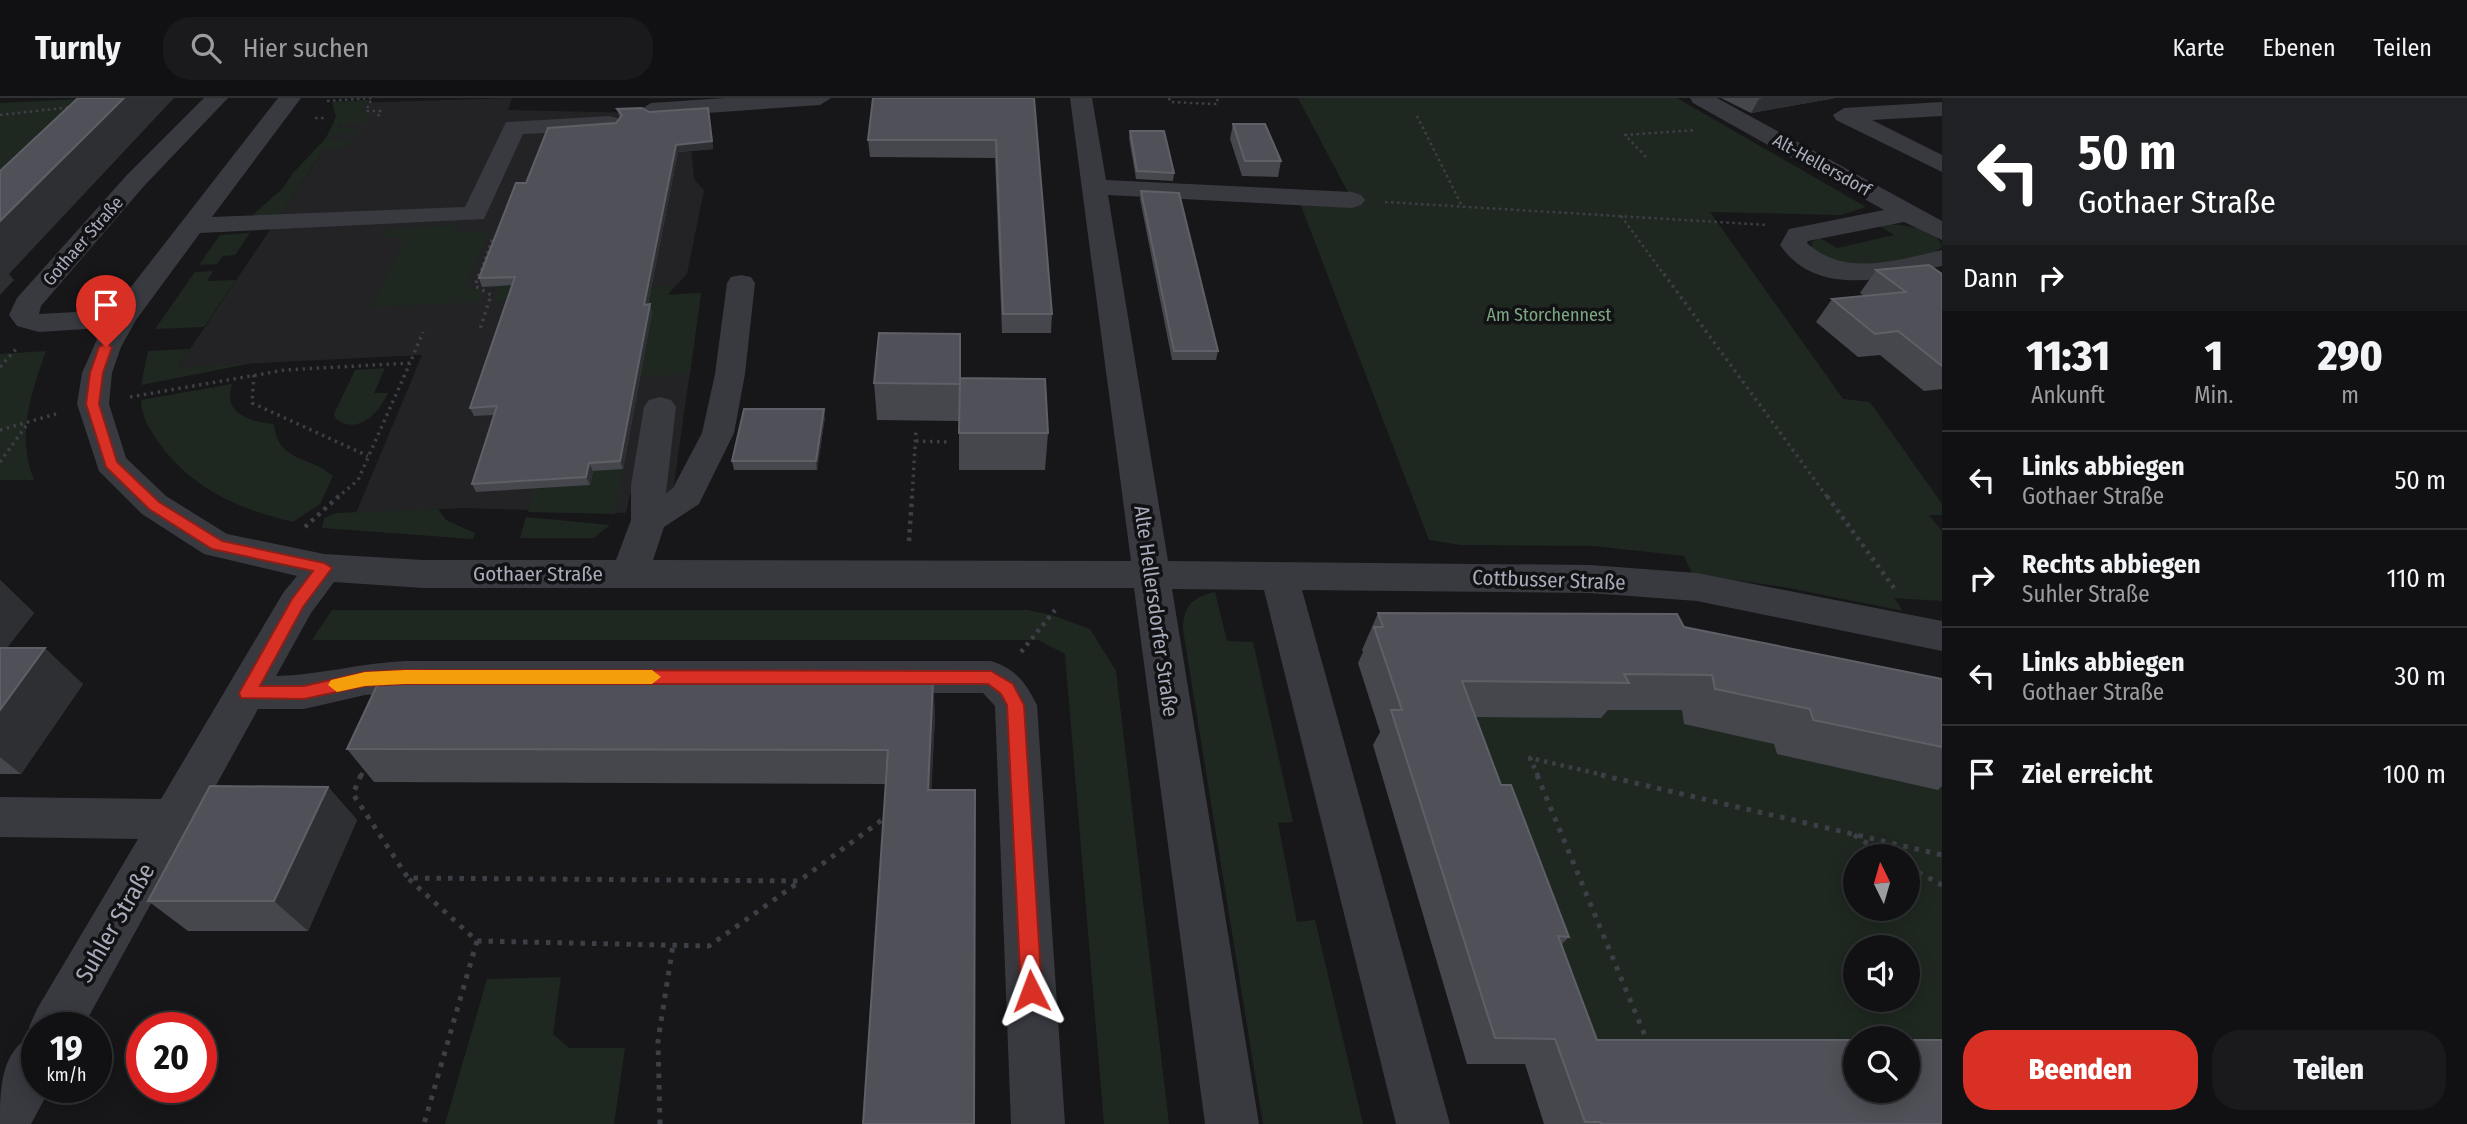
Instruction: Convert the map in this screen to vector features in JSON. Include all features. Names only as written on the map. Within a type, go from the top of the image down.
[{"type":"street","name":"Gothaer Straße","points":[[122,318],[39,323],[27,320],[24,315],[27,304],[135,181],[217,98]]},
{"type":"street","name":"Gothaer Straße","points":[[290,98],[122,318],[106,347],[97,373],[93,404],[111,463],[154,505],[217,545],[324,568],[423,574],[1150,574]]},
{"type":"street","points":[[651,110],[820,98]]},
{"type":"street","name":"Alte Hellersdorfer Straße","points":[[1081,98],[1232,1124]]},
{"type":"street","name":"Alt-Hellersdorf","points":[[1701,98],[1942,232]]},
{"type":"street","points":[[1942,109],[1844,116],[1942,165]]},
{"type":"street","points":[[190,226],[475,214],[514,127],[609,123]]},
{"type":"street","points":[[190,127],[268,125]]},
{"type":"street","points":[[1093,187],[1352,200]]},
{"type":"street","points":[[1908,213],[1798,235],[1793,245],[1806,260],[1836,273],[1865,275],[1942,258]]},
{"type":"street","points":[[649,520],[687,496],[718,433],[730,374],[741,283]]},
{"type":"street","points":[[631,574],[649,520],[648,485],[660,407]]},
{"type":"street","name":"Suhler Straße","points":[[64,1012],[297,603],[324,568]]},
{"type":"street","name":"Cottbusser Straße","points":[[1150,574],[1590,579],[1697,587],[1934,634]]},
{"type":"street","points":[[1279,576],[1423,1124]]},
{"type":"street","points":[[247,693],[304,692],[365,679],[405,677],[991,677],[1007,689],[1016,705],[1038,1124]]},
{"type":"street","points":[[0,817],[174,819]]},
{"type":"street","points":[[1,1124],[21,1088]]},
{"type":"path","points":[[1168,98],[1173,104],[1215,104],[1218,103],[1217,98]]},
{"type":"path","points":[[327,101],[373,99],[366,111],[382,111],[377,118]]},
{"type":"path","points":[[0,115],[79,106]]},
{"type":"path","points":[[1417,116],[1463,207]]},
{"type":"path","points":[[1646,157],[1625,135],[1708,129],[1718,136],[1761,131]]},
{"type":"path","points":[[1352,200],[1716,219],[1820,231]]},
{"type":"path","points":[[475,214],[498,223],[475,286],[491,295],[480,329]]},
{"type":"path","points":[[1621,216],[1934,634]]},
{"type":"path","points":[[274,558],[358,480],[423,332]]},
{"type":"path","points":[[133,396],[285,370],[410,363]]},
{"type":"path","points":[[254,375],[252,403],[368,456]]},
{"type":"path","points":[[0,430],[50,416]]},
{"type":"path","points":[[0,463],[29,422]]},
{"type":"path","points":[[909,547],[916,430]]},
{"type":"path","points":[[916,441],[947,442]]},
{"type":"path","points":[[991,677],[1025,648],[1060,604]]},
{"type":"path","points":[[1661,1043],[1647,1043],[1531,758],[1942,855]]},
{"type":"path","points":[[368,759],[353,793],[408,878],[477,941],[709,946],[888,816]]},
{"type":"path","points":[[1850,833],[1868,844]]},
{"type":"path","points":[[1920,873],[1942,885]]},
{"type":"path","points":[[408,878],[799,881]]},
{"type":"path","points":[[424,1124],[477,941]]},
{"type":"path","points":[[660,1124],[658,1041],[673,945]]},
{"type":"shaded area","points":[[512,98],[508,110],[688,114],[694,179],[704,190],[687,274],[667,295],[701,293],[673,491],[630,494],[626,513],[466,508],[356,513],[422,355],[178,367],[355,103]]},
{"type":"green space","points":[[100,98],[0,230],[0,103]]},
{"type":"green space","name":"Am Storchennest","points":[[1298,98],[1677,98],[1866,207],[1841,215],[1710,212],[1843,399],[1870,402],[1942,504],[1942,515],[1929,515],[1942,531],[1942,601],[1894,598],[1903,611],[1784,587],[1692,574],[1684,556],[1595,546],[1461,545],[1429,540],[1300,203],[1352,200]]},
{"type":"green space","points":[[369,100],[362,112],[370,113],[364,123],[341,124],[338,128],[357,128],[354,134],[334,135],[330,140],[351,140],[346,148],[324,149],[280,215],[253,215],[283,188],[293,173],[326,138],[336,117],[332,102]]},
{"type":"green space","points":[[1890,224],[1928,232],[1942,247],[1935,252],[1867,268],[1840,265],[1812,248],[1812,242],[1820,238],[1837,248],[1894,235],[1880,226]]},
{"type":"green space","points":[[457,225],[456,232],[490,231],[466,285],[483,292],[481,302],[371,307],[405,238],[384,238],[389,229]]},
{"type":"green space","points":[[250,233],[235,255],[223,256],[217,264],[199,265],[220,235]]},
{"type":"green space","points":[[213,271],[207,281],[236,280],[204,327],[155,329],[195,272]]},
{"type":"green space","points":[[592,282],[589,290],[674,286],[668,295],[701,293],[690,374],[640,377],[511,301],[495,302],[498,290],[493,286]]},
{"type":"green space","points":[[190,349],[178,367],[253,363],[141,385],[148,351]]},
{"type":"green space","points":[[46,351],[31,399],[26,431],[26,447],[34,480],[0,480],[0,354]]},
{"type":"green space","points":[[385,368],[374,393],[388,393],[374,414],[353,425],[336,419],[334,414],[355,370]]},
{"type":"green space","points":[[232,384],[231,403],[235,409],[248,418],[274,424],[277,437],[288,452],[333,476],[320,504],[293,522],[234,503],[200,484],[170,457],[148,426],[141,400]]},
{"type":"green space","points":[[623,469],[615,514],[528,512],[534,489],[589,485],[593,471]]},
{"type":"green space","points":[[438,509],[446,520],[475,533],[473,539],[322,528],[324,518],[336,513]]},
{"type":"green space","points":[[526,517],[610,525],[594,538],[520,538]]},
{"type":"green space","points":[[1215,592],[1227,641],[1253,642],[1293,822],[1278,823],[1297,922],[1315,920],[1363,1124],[1263,1124],[1183,630],[1190,604]]},
{"type":"green space","points":[[332,610],[1027,610],[1052,615],[1090,629],[1116,671],[1169,1124],[1104,1124],[1065,654],[1038,640],[312,640]]},
{"type":"green space","points":[[1457,709],[1556,710],[1560,718],[1600,718],[1597,710],[1682,710],[1774,744],[1777,754],[1884,769],[1887,779],[1937,789],[1942,782],[1942,1065],[1920,1065],[1920,1026],[1843,1026],[1843,1065],[1564,1065]]},
{"type":"green space","points":[[561,977],[553,1034],[569,1048],[625,1048],[614,1124],[445,1124],[487,979]]},
{"type":"building","points":[[78,98],[124,98],[0,221],[0,171]]},
{"type":"building","points":[[873,98],[1034,98],[1052,314],[1003,314],[996,140],[868,140]]},
{"type":"building","points":[[642,108],[649,112],[708,108],[712,141],[676,145],[644,305],[650,304],[620,461],[589,463],[586,477],[472,484],[497,406],[470,408],[515,277],[479,278],[516,183],[526,183],[548,128],[616,123],[622,115],[617,109]]},
{"type":"building","points":[[1233,124],[1265,124],[1281,161],[1245,161]]},
{"type":"building","points":[[1130,131],[1164,131],[1174,173],[1137,171]]},
{"type":"building","points":[[1141,191],[1179,193],[1218,351],[1174,351]]},
{"type":"building","points":[[1929,265],[1942,274],[1942,366],[1898,331],[1875,334],[1832,299],[1906,292],[1876,270]]},
{"type":"building","points":[[879,333],[960,334],[960,384],[874,383]]},
{"type":"building","points":[[960,378],[1045,379],[1048,433],[959,433]]},
{"type":"building","points":[[744,409],[824,409],[816,461],[732,461]]},
{"type":"building","points":[[1378,613],[1677,614],[1684,627],[1942,679],[1942,747],[1813,720],[1810,709],[1715,689],[1712,675],[1624,674],[1629,683],[1462,681],[1501,785],[1511,785],[1569,937],[1558,936],[1597,1040],[1843,1040],[1843,1103],[1920,1103],[1920,1040],[1942,1040],[1942,1124],[1585,1122],[1555,1039],[1495,1038],[1391,710],[1402,710],[1374,627],[1383,627]]},
{"type":"building","points":[[0,648],[45,648],[0,710]]},
{"type":"building","points":[[380,679],[933,681],[928,790],[975,790],[974,1124],[863,1124],[888,750],[347,749]]},
{"type":"building","points":[[210,786],[328,787],[274,901],[148,901]]},
{"type":"slow traffic","points":[[337,685],[365,679],[405,677],[652,677]]},
{"type":"route","points":[[106,347],[97,373],[93,404],[111,463],[154,505],[217,545],[324,568],[297,603],[247,693],[304,692],[365,679],[405,677],[991,677],[1007,689],[1016,705],[1031,991]]}]
